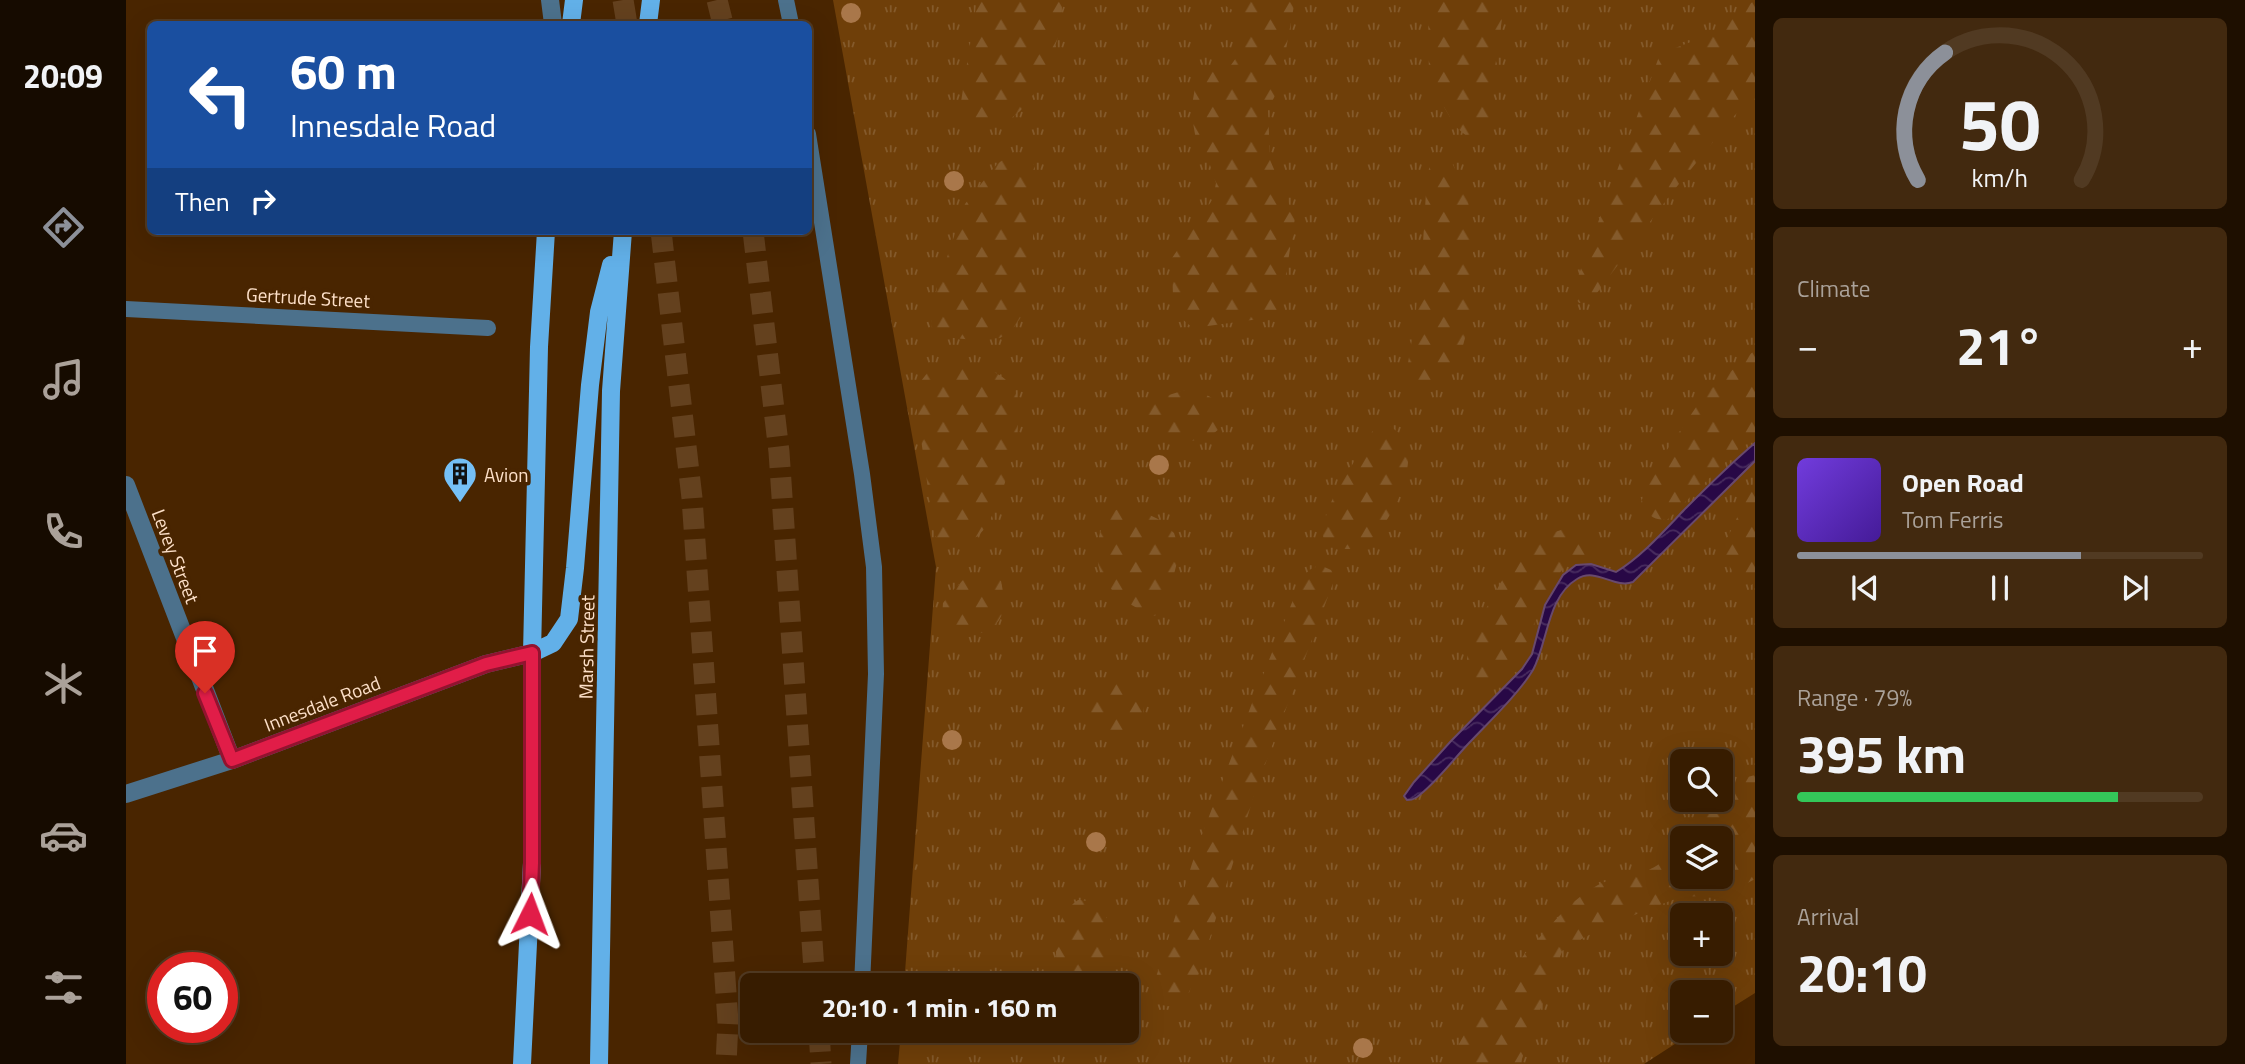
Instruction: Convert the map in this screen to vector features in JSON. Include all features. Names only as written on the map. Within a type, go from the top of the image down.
[{"type":"main road","points":[[571,21],[574,0]]},
{"type":"main road","points":[[648,21],[651,0]]},
{"type":"main road","points":[[522,1064],[532,863],[532,653],[539,347],[546,235]]},
{"type":"main road","points":[[532,653],[553,643],[569,619],[599,312],[620,235]]},
{"type":"main road","name":"Marsh Street","points":[[599,1064],[611,391],[621,235]]},
{"type":"street","points":[[551,0],[553,21]]},
{"type":"street","name":"Levey Street","points":[[126,485],[232,760]]},
{"type":"street","name":"Innesdale Road","points":[[126,794],[232,760],[486,664],[532,653]]},
{"type":"lane","points":[[786,0],[790,21]]},
{"type":"lane","points":[[812,159],[862,474],[874,567],[876,674],[863,973]]},
{"type":"lane","name":"Gertrude Street","points":[[126,309],[488,328]]},
{"type":"lane","points":[[858,1064],[859,1043]]},
{"type":"green space","points":[[833,0],[1755,0],[1755,993],[1733,1007],[1733,980],[1670,980],[1670,1043],[1676,1043],[1644,1064],[898,1064],[900,1043],[1139,1043],[1139,973],[905,973],[936,567]]},
{"type":"green space","points":[[977,0],[1062,0],[1060,29],[1041,80],[1028,102],[1006,121],[968,121],[961,102]]},
{"type":"green space","points":[[1216,0],[1295,0],[1279,88],[1268,109],[1270,160],[1295,218],[1281,305],[1273,317],[1193,328],[1181,318],[1173,298],[1172,258],[1213,199],[1216,183],[1210,165],[1196,140],[1191,111],[1196,82],[1210,71],[1231,65],[1246,44],[1234,11]]},
{"type":"green space","points":[[1428,0],[1503,0],[1490,102],[1493,128],[1484,137],[1470,139],[1456,127],[1429,82]]},
{"type":"green space","points":[[1755,0],[1755,98],[1735,115],[1670,195],[1591,301],[1579,303],[1572,293],[1660,54],[1706,36]]},
{"type":"green space","points":[[1013,153],[1026,156],[1035,166],[1032,184],[1033,237],[1023,314],[1013,329],[1000,338],[974,340],[935,336],[931,324],[937,287],[965,204],[997,164]]},
{"type":"green space","points":[[1449,157],[1465,190],[1471,221],[1473,281],[1470,314],[1463,345],[1452,370],[1437,387],[1415,391],[1405,381],[1415,321],[1427,175],[1431,163],[1438,158]]},
{"type":"green space","points":[[1755,350],[1755,433],[1667,520],[1651,516],[1641,502],[1654,469],[1705,394]]},
{"type":"green space","points":[[932,367],[977,368],[994,372],[1010,384],[1017,398],[1017,433],[1000,496],[984,529],[966,542],[937,539],[934,532],[916,403],[921,381]]},
{"type":"green space","points":[[1191,388],[1219,404],[1224,414],[1223,424],[1206,437],[1193,441],[1179,441],[1155,430],[1145,414],[1147,402]]},
{"type":"green space","points":[[1381,421],[1400,435],[1407,447],[1407,473],[1397,502],[1381,528],[1362,546],[1343,549],[1325,543],[1321,529],[1334,495]]},
{"type":"green space","points":[[1755,480],[1755,583],[1751,585],[1739,581],[1728,564],[1724,545]]},
{"type":"green space","points":[[1119,509],[1139,510],[1158,519],[1174,533],[1180,551],[1166,605],[1161,613],[1154,616],[1117,594],[1108,585],[1098,563],[1097,549],[1104,521],[1108,515]]},
{"type":"green space","points":[[1564,529],[1582,531],[1594,540],[1592,553],[1584,559],[1575,560],[1562,570],[1548,588],[1522,652],[1497,686],[1487,688],[1475,684],[1467,673],[1467,642],[1504,577],[1546,535]]},
{"type":"green space","points":[[1320,565],[1331,570],[1335,578],[1257,786],[1198,976],[1186,997],[1174,1007],[1161,1005],[1151,993],[1197,848],[1299,585],[1309,570]]},
{"type":"green space","points":[[978,574],[990,575],[1001,581],[1003,610],[999,620],[989,630],[961,634],[942,619],[943,603],[965,578]]},
{"type":"green space","points":[[1127,680],[1138,689],[1144,701],[1138,724],[1129,731],[1118,734],[1104,730],[1090,717],[1096,694],[1110,683]]},
{"type":"green space","points":[[1755,775],[1755,879],[1725,895],[1680,897],[1604,927],[1563,949],[1520,1064],[1449,1064],[1467,1030],[1501,982],[1566,909],[1598,885],[1654,867],[1670,851],[1670,889],[1733,889],[1733,826],[1687,826],[1698,812],[1733,812],[1733,786],[1744,778]]},
{"type":"green space","points":[[1078,900],[1089,902],[1098,906],[1109,923],[1110,955],[1104,973],[1057,973],[1057,938],[1062,917]]},
{"type":"water","points":[[1755,443],[1755,461],[1633,582],[1619,583],[1591,575],[1577,579],[1567,587],[1554,608],[1538,659],[1527,679],[1430,785],[1417,797],[1407,800],[1404,796],[1414,782],[1522,669],[1532,654],[1545,605],[1563,575],[1576,565],[1591,564],[1616,572],[1626,566]]},
{"type":"tunnel","points":[[623,0],[626,21]]},
{"type":"tunnel","points":[[717,0],[722,21]]},
{"type":"tunnel","points":[[661,235],[692,498],[728,1022],[726,1064]]},
{"type":"tunnel","points":[[753,235],[779,452],[814,973]]},
{"type":"tunnel","points":[[820,1043],[821,1064]]},
{"type":"place","name":"Avion","points":[[460,504]]},
{"type":"route","points":[[205,693],[232,760],[486,664],[532,653],[530,914]]}]
